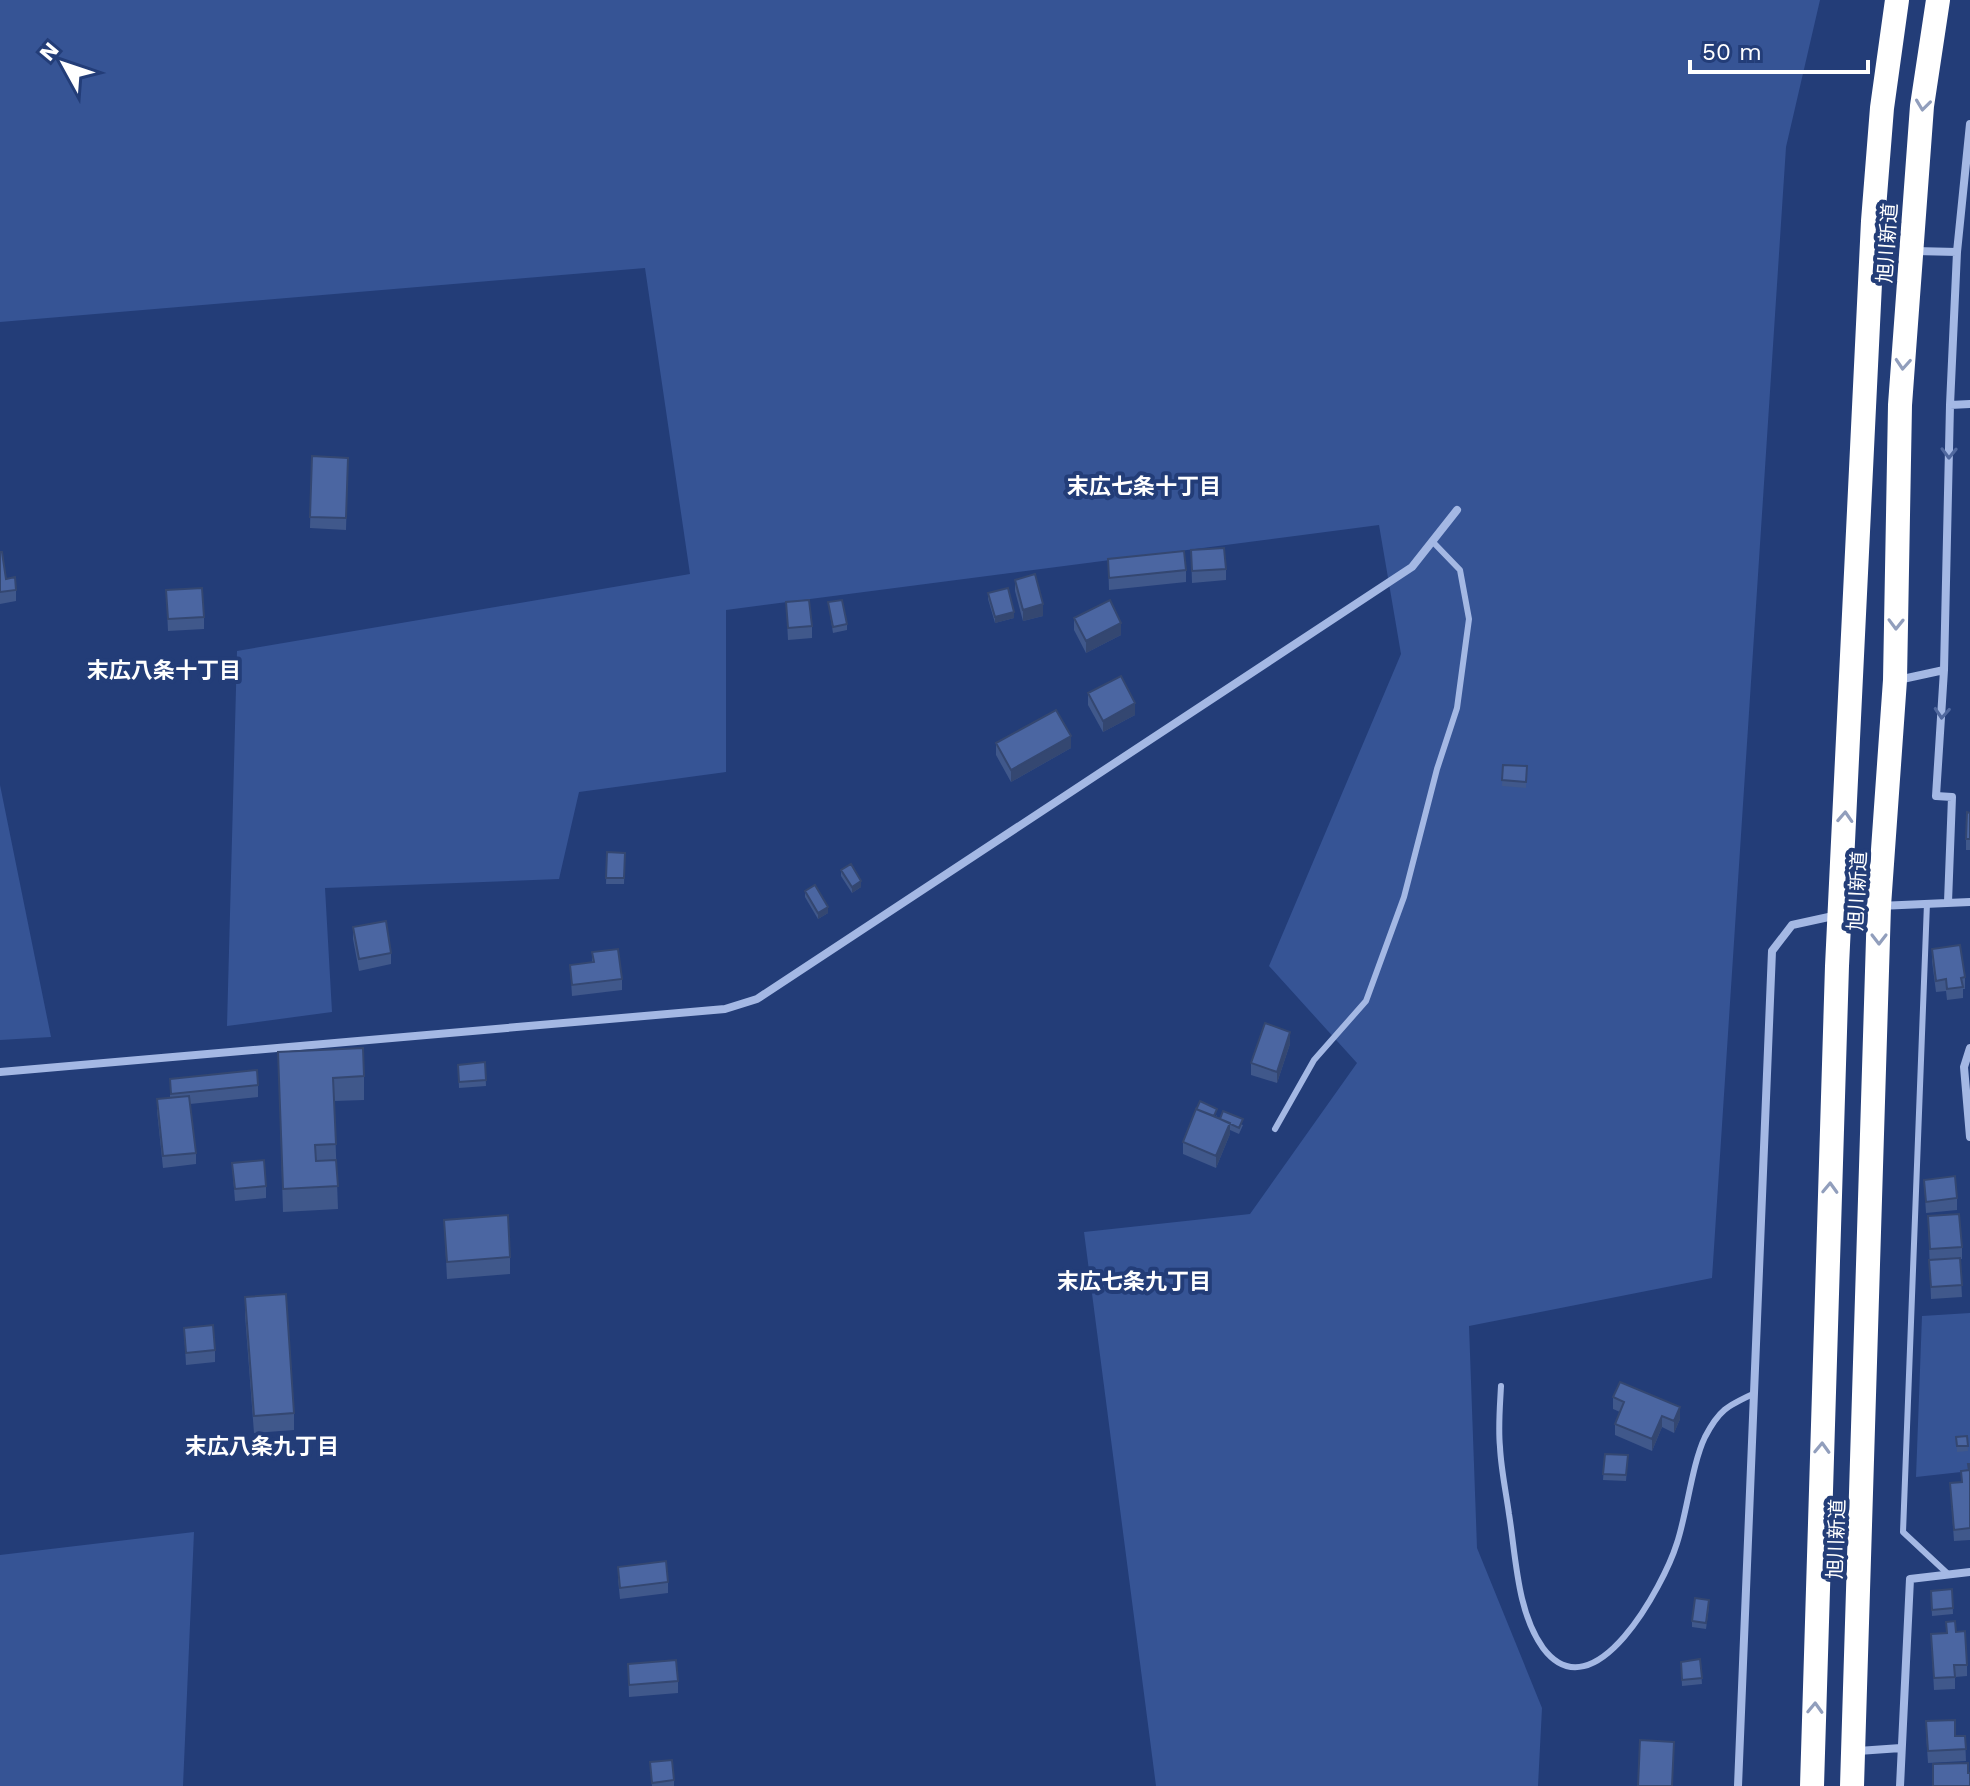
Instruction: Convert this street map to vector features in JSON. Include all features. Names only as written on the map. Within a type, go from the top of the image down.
[{"type":"highway","name":"旭川新道","points":[[1812,1786],[1837,966],[1873,221],[1882,108],[1897,0]]},
{"type":"highway","name":"旭川新道","points":[[1852,1786],[1879,906],[1895,680],[1900,405],[1922,106],[1938,0]]},
{"type":"street","points":[[1948,902],[1952,797],[1936,796],[1944,670],[1957,252],[1970,124]]},
{"type":"street","points":[[1910,250],[1957,252]]},
{"type":"street","points":[[1950,405],[1970,404]]},
{"type":"street","points":[[0,1072],[725,1009],[757,999],[1412,567],[1457,510]]},
{"type":"street","points":[[1895,680],[1944,670]]},
{"type":"street","points":[[1738,1786],[1772,951],[1792,925],[1879,906],[1970,902]]},
{"type":"street","points":[[1970,1048],[1964,1067],[1970,1137]]},
{"type":"street","points":[[1900,1786],[1910,1579],[1970,1572]]},
{"type":"street","points":[[1853,1751],[1901,1748]]},
{"type":"lane","points":[[1275,1129],[1314,1060],[1366,1001],[1404,897],[1437,769],[1457,708],[1469,619],[1460,570],[1432,541]]},
{"type":"lane","points":[[1927,903],[1903,1532],[1948,1574]]},
{"type":"lane","points":[[1501,1386],[1500,1448],[1520,1586],[1533,1635],[1547,1654],[1564,1666],[1586,1668],[1611,1652],[1646,1609],[1677,1546],[1704,1439],[1724,1408],[1753,1394]]},
{"type":"shaded area","points":[[0,0],[1820,0],[1786,147],[1712,1278],[1469,1326],[1477,1548],[1542,1708],[1538,1786],[1156,1786],[1084,1232],[1250,1214],[1357,1063],[1269,966],[1401,654],[1379,525],[726,610],[726,772],[579,792],[559,879],[325,888],[332,1012],[227,1026],[237,651],[690,574],[645,268],[0,322]]},
{"type":"shaded area","points":[[0,785],[51,1037],[0,1040]]},
{"type":"shaded area","points":[[1970,1313],[1970,1471],[1916,1477],[1922,1316]]},
{"type":"shaded area","points":[[194,1532],[183,1786],[0,1786],[0,1555]]},
{"type":"building","points":[[312,456],[348,458],[346,518],[310,517]]},
{"type":"building","points":[[1224,548],[1226,569],[1192,571],[1191,550]]},
{"type":"building","points":[[1184,551],[1186,570],[1109,578],[1108,559]]},
{"type":"building","points":[[0,552],[6,579],[15,577],[16,590],[0,592]]},
{"type":"building","points":[[1035,574],[1043,604],[1023,610],[1015,580]]},
{"type":"building","points":[[202,588],[204,617],[168,619],[166,590]]},
{"type":"building","points":[[1008,588],[1014,612],[995,617],[988,593]]},
{"type":"building","points":[[809,600],[812,626],[788,628],[786,602]]},
{"type":"building","points":[[842,600],[847,624],[833,627],[828,602]]},
{"type":"building","points":[[1110,600],[1121,623],[1086,641],[1074,618]]},
{"type":"building","points":[[1121,676],[1135,703],[1103,721],[1088,693]]},
{"type":"building","points":[[1056,710],[1071,736],[1011,770],[996,743]]},
{"type":"building","points":[[1503,765],[1527,766],[1526,782],[1502,780]]},
{"type":"building","points":[[1967,812],[1970,813],[1970,839],[1966,839]]},
{"type":"building","points":[[607,852],[625,853],[624,878],[606,878]]},
{"type":"building","points":[[851,864],[861,881],[852,887],[841,870]]},
{"type":"building","points":[[815,885],[828,907],[818,913],[805,891]]},
{"type":"building","points":[[386,921],[391,953],[359,959],[353,927]]},
{"type":"building","points":[[1960,945],[1965,977],[1961,978],[1963,987],[1947,989],[1946,979],[1936,981],[1932,949]]},
{"type":"building","points":[[618,949],[622,979],[572,985],[570,965],[594,962],[592,952]]},
{"type":"building","points":[[1265,1023],[1290,1032],[1277,1072],[1251,1063]]},
{"type":"building","points":[[363,1048],[364,1076],[333,1078],[336,1144],[315,1145],[316,1161],[336,1160],[338,1186],[283,1189],[278,1052]]},
{"type":"building","points":[[485,1062],[486,1080],[459,1082],[458,1065]]},
{"type":"building","points":[[257,1070],[258,1085],[171,1094],[170,1079]]},
{"type":"building","points":[[189,1096],[196,1153],[163,1156],[157,1099]]},
{"type":"building","points":[[1200,1101],[1217,1109],[1214,1116],[1196,1109]]},
{"type":"building","points":[[1196,1109],[1230,1123],[1216,1156],[1183,1142]]},
{"type":"building","points":[[1223,1111],[1243,1119],[1239,1128],[1220,1119]]},
{"type":"building","points":[[264,1160],[266,1186],[235,1189],[232,1163]]},
{"type":"building","points":[[1955,1176],[1957,1198],[1926,1202],[1924,1180]]},
{"type":"building","points":[[1959,1214],[1962,1247],[1930,1249],[1928,1216]]},
{"type":"building","points":[[508,1215],[510,1257],[447,1262],[444,1220]]},
{"type":"building","points":[[1960,1258],[1962,1285],[1931,1287],[1929,1260]]},
{"type":"building","points":[[286,1294],[294,1413],[254,1416],[245,1297]]},
{"type":"building","points":[[213,1325],[215,1350],[186,1353],[184,1328]]},
{"type":"building","points":[[1620,1382],[1680,1407],[1674,1421],[1662,1416],[1652,1439],[1615,1424],[1624,1402],[1613,1397]]},
{"type":"building","points":[[1967,1436],[1968,1446],[1957,1446],[1956,1437]]},
{"type":"building","points":[[1605,1454],[1628,1455],[1626,1475],[1603,1474]]},
{"type":"building","points":[[1970,1464],[1970,1528],[1954,1530],[1950,1483],[1962,1482],[1961,1471],[1969,1470]]},
{"type":"building","points":[[666,1561],[668,1582],[620,1588],[618,1567]]},
{"type":"building","points":[[1952,1589],[1953,1608],[1932,1610],[1931,1591]]},
{"type":"building","points":[[1695,1598],[1709,1600],[1706,1623],[1692,1621]]},
{"type":"building","points":[[1955,1621],[1956,1632],[1965,1631],[1967,1665],[1954,1665],[1955,1677],[1934,1678],[1931,1634],[1947,1633],[1946,1622]]},
{"type":"building","points":[[1700,1659],[1702,1678],[1682,1680],[1681,1662]]},
{"type":"building","points":[[676,1660],[678,1681],[629,1685],[628,1664]]},
{"type":"building","points":[[1955,1720],[1955,1736],[1965,1736],[1966,1749],[1928,1751],[1926,1721]]},
{"type":"building","points":[[1640,1740],[1674,1742],[1672,1786],[1638,1786]]},
{"type":"building","points":[[672,1760],[674,1780],[652,1783],[650,1762]]},
{"type":"building","points":[[1968,1763],[1970,1786],[1933,1786],[1933,1764]]},
{"type":"district","name":"末広七条十丁目","points":[[1144,486]]},
{"type":"district","name":"末広八条十丁目","points":[[164,670]]},
{"type":"district","name":"末広七条九丁目","points":[[1134,1281]]},
{"type":"district","name":"末広八条九丁目","points":[[262,1446]]}]
